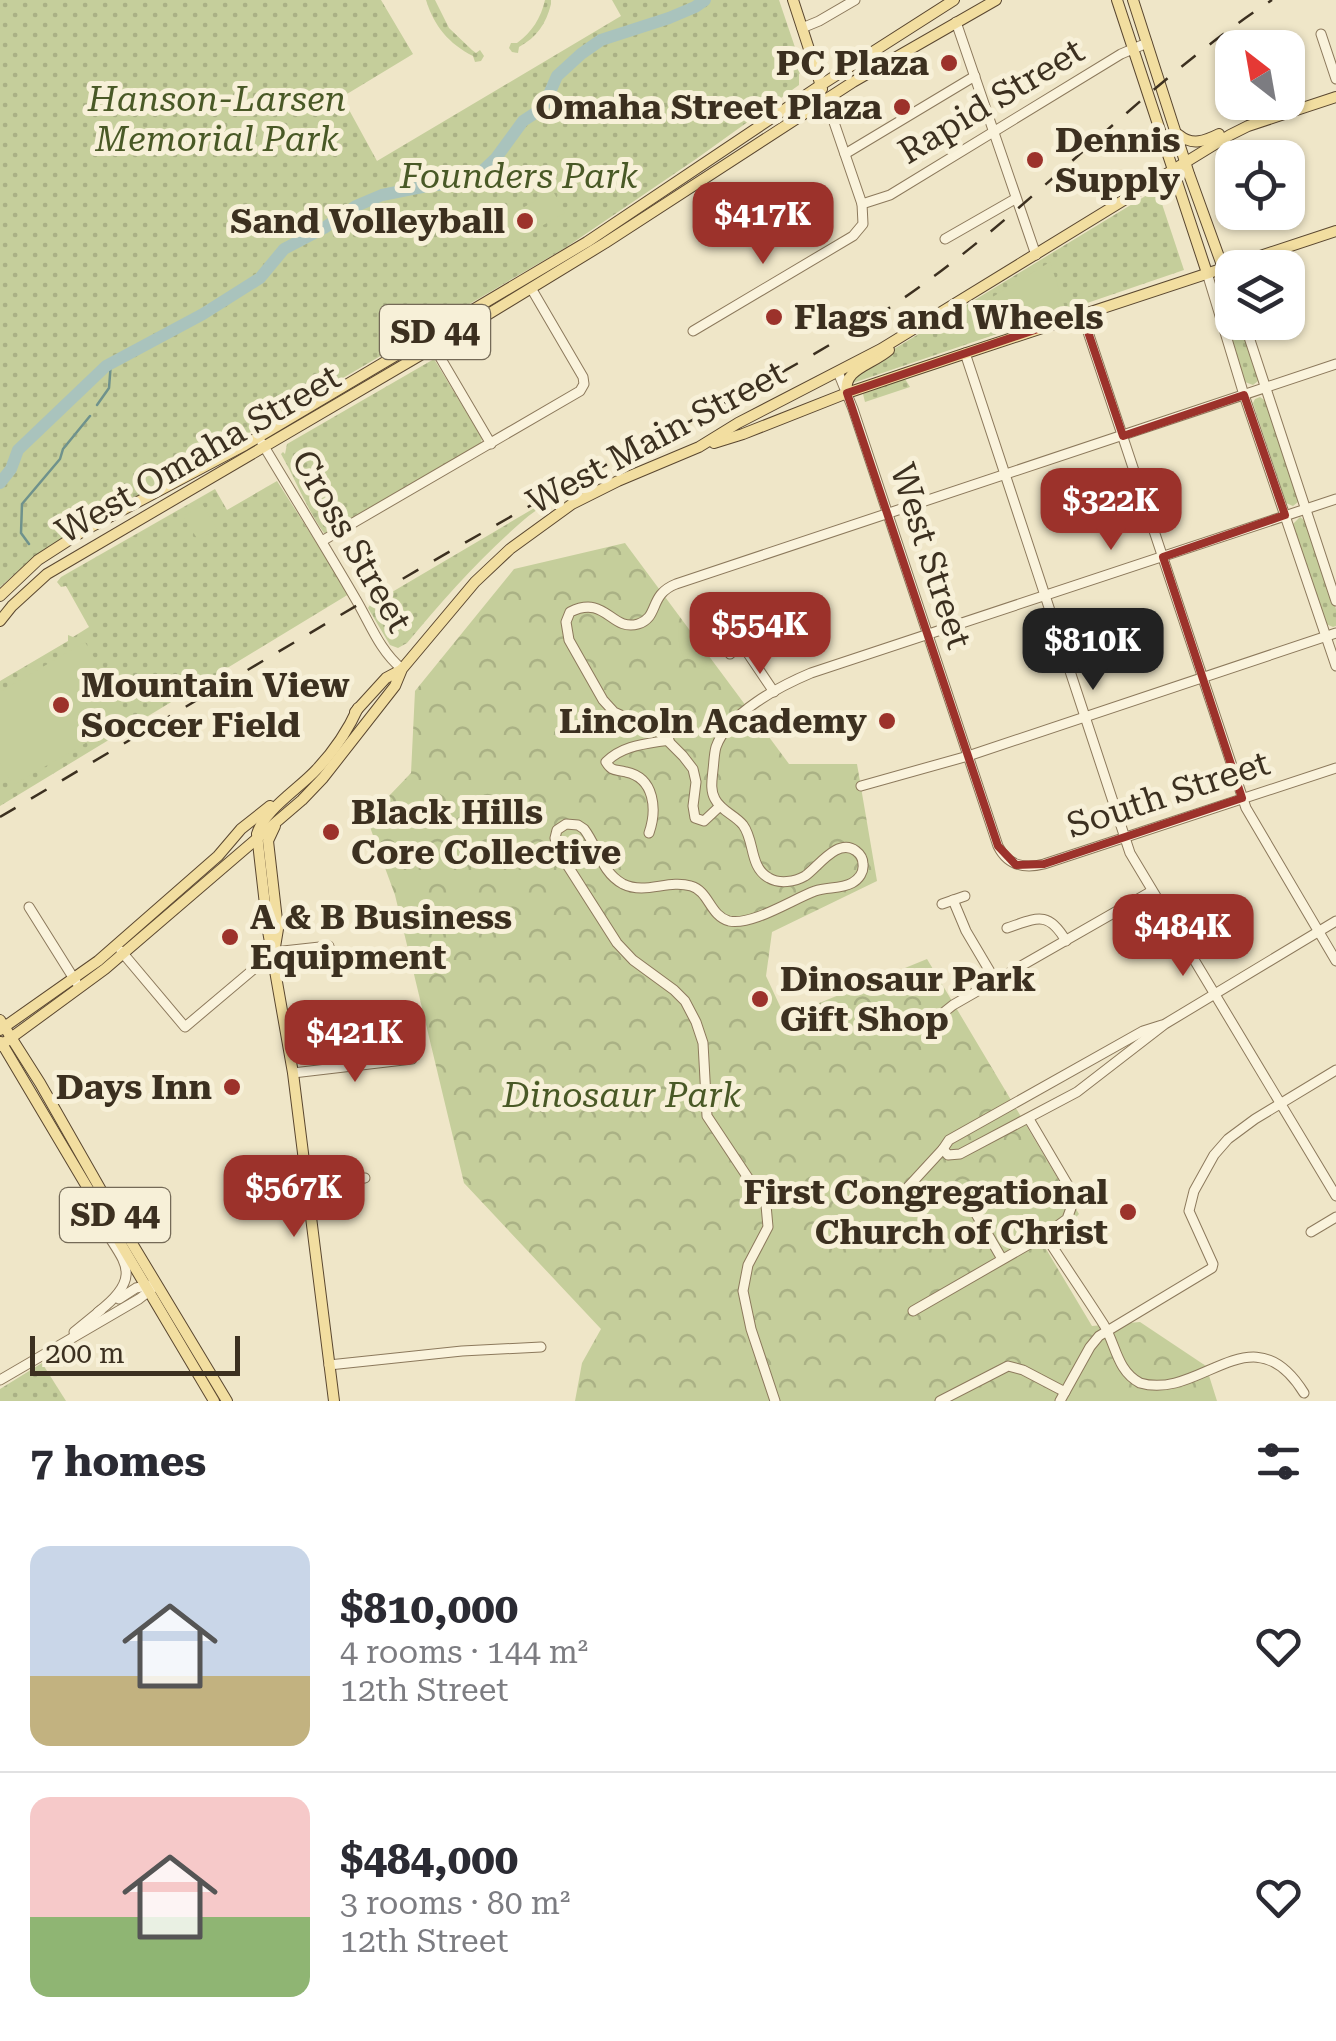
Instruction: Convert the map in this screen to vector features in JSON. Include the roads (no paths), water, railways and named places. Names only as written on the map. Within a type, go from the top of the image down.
[{"type":"main road","points":[[793,0],[826,100]]},
{"type":"main road","name":"West Omaha Street","points":[[0,621],[47,574],[586,242],[952,0]]},
{"type":"main road","name":"West Omaha Street","points":[[0,596],[38,560],[83,531],[261,442],[434,348],[826,100],[996,0]]},
{"type":"main road","points":[[1117,0],[1207,274]]},
{"type":"main road","points":[[1133,0],[1217,250]]},
{"type":"main road","points":[[1176,130],[1193,142],[1208,139],[1228,128],[1248,126],[1336,97]]},
{"type":"main road","name":"West Main Street","points":[[4,1043],[257,840],[316,786],[395,686],[402,669],[476,582],[539,526],[596,491],[698,447],[895,341],[1248,126]]},
{"type":"main road","points":[[1278,250],[1336,231]]},
{"type":"main road","points":[[698,447],[847,393],[1215,271]]},
{"type":"main road","points":[[847,393],[848,376],[879,358],[895,341]]},
{"type":"main road","name":"West Main Street","points":[[119,949],[304,773],[386,678],[402,669]]},
{"type":"main road","points":[[334,1401],[293,1074],[268,932],[257,840],[266,816],[318,768],[348,729],[358,708]]},
{"type":"main road","points":[[274,952],[278,929],[268,841],[281,818]]},
{"type":"main road","points":[[231,842],[243,834],[257,840],[275,905]]},
{"type":"main road","points":[[233,858],[248,859],[261,873]]},
{"type":"main road","name":"West Main Street","points":[[2,1026],[77,984]]},
{"type":"main road","name":"SD 44","points":[[2,1026],[4,1043],[92,1196],[227,1401]]},
{"type":"main road","name":"SD 44","points":[[4,1043],[151,1287],[214,1401]]},
{"type":"street","points":[[802,28],[855,0]]},
{"type":"street","points":[[956,22],[1036,255]]},
{"type":"street","points":[[1321,34],[1336,79]]},
{"type":"street","name":"Rapid Street","points":[[862,204],[890,195],[1132,48],[1147,43]]},
{"type":"street","points":[[845,154],[974,76]]},
{"type":"street","points":[[693,331],[852,236],[863,224],[862,204],[826,100]]},
{"type":"street","points":[[945,239],[1015,199]]},
{"type":"street","points":[[1207,274],[1285,515],[1331,635],[1336,666]]},
{"type":"street","points":[[322,542],[580,391],[583,378],[532,288]]},
{"type":"street","points":[[1082,314],[1242,798],[1254,825],[1336,961]]},
{"type":"street","points":[[1250,340],[1336,601]]},
{"type":"street","points":[[434,348],[490,444]]},
{"type":"street","points":[[965,353],[1130,854],[1336,1196]]},
{"type":"street","points":[[720,806],[704,820],[695,818],[695,775],[689,764],[652,727],[608,706],[573,649],[566,622],[570,612],[588,606],[624,624],[642,623],[651,615],[662,590],[676,584],[1336,364]]},
{"type":"street","name":"West Street","points":[[838,372],[998,846],[1005,858],[1016,865]]},
{"type":"street","name":"Cross Street","points":[[261,442],[382,648],[402,669]]},
{"type":"street","points":[[775,1401],[750,1328],[743,1291],[748,1265],[768,1227],[766,1204],[706,1116],[703,1043],[685,1002],[616,943],[562,856],[555,841],[558,828],[578,825],[587,833],[605,867],[621,882],[644,889],[674,884],[694,888],[718,915],[729,921],[753,918],[818,890],[848,886],[863,868],[861,857],[848,848],[836,851],[790,882],[765,876],[755,862],[745,828],[720,806],[712,788],[717,744],[738,718],[774,692],[811,673],[1336,498]]},
{"type":"street","points":[[861,786],[968,756],[1331,635]]},
{"type":"street","points":[[730,654],[738,646],[745,649],[774,692]]},
{"type":"street","points":[[649,833],[654,812],[650,792],[636,776],[614,771],[606,762],[638,744],[669,740]]},
{"type":"street","name":"South Street","points":[[1016,865],[1044,864],[1336,768]]},
{"type":"street","points":[[933,1021],[994,980],[1152,891]]},
{"type":"street","points":[[965,896],[948,902],[994,980]]},
{"type":"street","points":[[29,907],[77,984]]},
{"type":"street","points":[[1007,928],[1037,919],[1050,921],[1066,941]]},
{"type":"street","points":[[944,1149],[948,1155],[960,1154],[1029,1119],[1089,1084],[1165,1024],[1336,921]]},
{"type":"street","points":[[119,949],[185,1027],[274,952],[329,946]]},
{"type":"street","points":[[908,1187],[954,1136],[1143,1032],[1165,1024]]},
{"type":"street","points":[[293,1074],[412,1059]]},
{"type":"street","points":[[940,1400],[1008,1366],[1024,1370],[1062,1396],[1094,1341],[1212,1268],[1189,1211],[1190,1200],[1214,1155],[1233,1134],[1336,1070]]},
{"type":"street","points":[[913,1311],[1044,1236],[1066,1219],[1072,1208],[1072,1192],[1029,1119]]},
{"type":"street","points":[[307,1183],[364,1178]]},
{"type":"street","points":[[56,1347],[120,1294],[126,1282],[124,1262],[98,1218],[92,1196]]},
{"type":"street","points":[[972,1207],[1002,1259]]},
{"type":"street","points":[[1311,1232],[1336,1217]]},
{"type":"street","points":[[1044,1236],[1107,1330],[1124,1370],[1138,1382],[1184,1388],[1236,1362],[1254,1360],[1277,1365],[1294,1377],[1304,1392]]},
{"type":"street","points":[[98,1312],[136,1288],[151,1287]]},
{"type":"street","points":[[0,1380],[151,1287]]},
{"type":"street","points":[[330,1365],[462,1350],[541,1347]]},
{"type":"waterway","points":[[0,483],[18,450],[106,366],[260,278],[284,249],[356,206],[382,195],[463,182],[479,174],[523,121],[543,108],[557,76],[581,54],[601,40],[669,18],[705,0]]},
{"type":"waterway","points":[[97,405],[109,388],[111,362]]},
{"type":"waterway","points":[[29,544],[21,533],[22,504],[90,416]]},
{"type":"railway","points":[[0,817],[454,549],[801,361],[892,306],[990,232],[1174,73],[1272,0]]},
{"type":"place","name":"PC Plaza","points":[[949,63]]},
{"type":"place","name":"Omaha Street Plaza","points":[[902,107]]},
{"type":"place","name":"Dennis Supply","points":[[1035,160]]},
{"type":"place","name":"Sand Volleyball","points":[[525,221]]},
{"type":"place","name":"Flags and Wheels","points":[[774,317]]},
{"type":"place","name":"Mountain View Soccer Field","points":[[61,705]]},
{"type":"place","name":"Lincoln Academy","points":[[887,721]]},
{"type":"place","name":"Black Hills Core Collective","points":[[331,832]]},
{"type":"place","name":"A & B Business Equipment","points":[[230,937]]},
{"type":"place","name":"Dinosaur Park Gift Shop","points":[[760,999]]},
{"type":"place","name":"Days Inn","points":[[232,1087]]},
{"type":"place","name":"First Congregational Church of Christ","points":[[1128,1212]]},
{"type":"park label","name":"Hanson-Larsen Memorial Park","points":[[217,119]]},
{"type":"park label","name":"Founders Park","points":[[519,176]]},
{"type":"park label","name":"Dinosaur Park","points":[[622,1095]]}]
